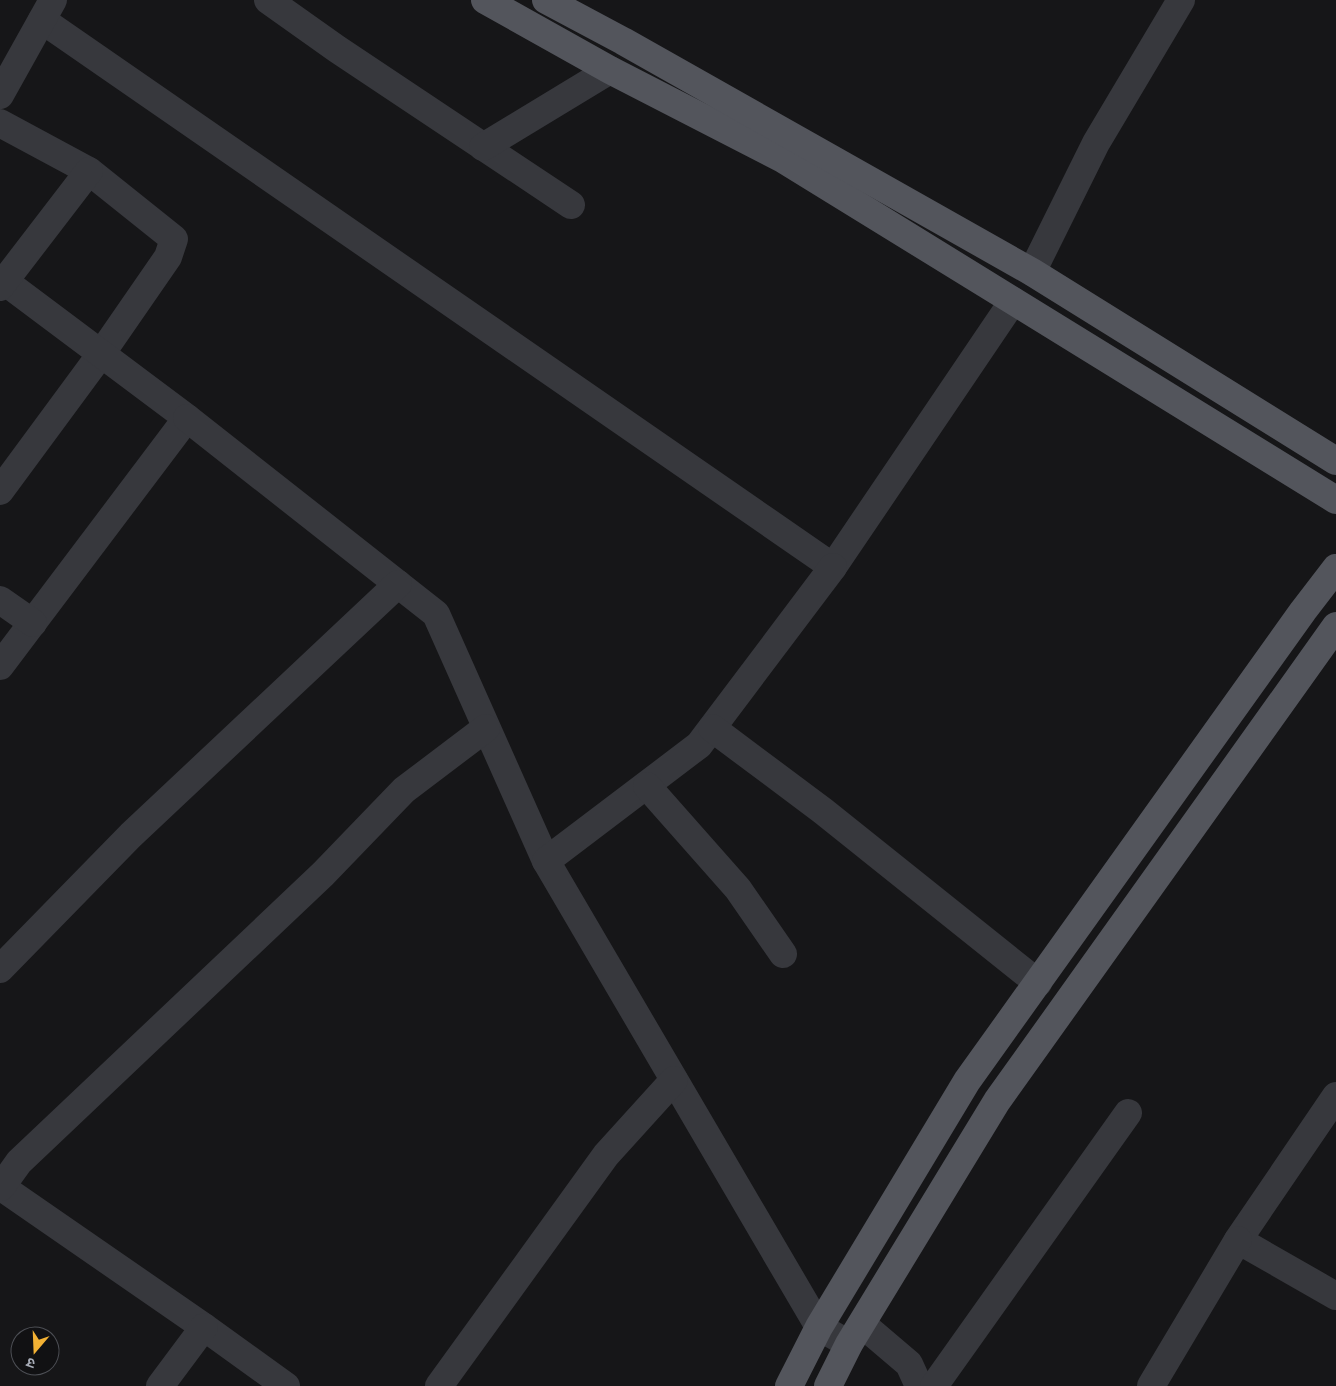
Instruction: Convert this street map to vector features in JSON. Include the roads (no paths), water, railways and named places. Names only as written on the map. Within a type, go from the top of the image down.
[{"type":"main road","points":[[485,0],[610,70],[783,159],[1336,500]]},
{"type":"main road","points":[[546,0],[624,41],[1032,272],[1336,461]]},
{"type":"main road","points":[[789,1386],[819,1327],[967,1081],[1303,611],[1336,568]]},
{"type":"main road","points":[[828,1386],[856,1334],[997,1100],[1336,626]]},
{"type":"street","points":[[268,0],[337,50],[571,205]]},
{"type":"street","points":[[1032,272],[1096,143],[1181,0]]},
{"type":"street","points":[[0,95],[48,10],[833,567]]},
{"type":"street","points":[[483,148],[610,70]]},
{"type":"street","points":[[0,123],[89,172],[174,239],[168,257],[101,354],[0,491]]},
{"type":"street","points":[[89,172],[1,282],[187,418],[436,614],[546,861],[819,1327],[856,1334],[909,1364],[919,1386]]},
{"type":"street","points":[[546,861],[699,745],[833,567],[1013,301]]},
{"type":"street","points":[[0,666],[187,418]]},
{"type":"street","points":[[0,970],[132,835],[398,584]]},
{"type":"street","points":[[0,600],[33,622]]},
{"type":"street","points":[[286,1386],[204,1327],[0,1187],[19,1162],[323,874],[404,790],[486,728]]},
{"type":"street","points":[[712,728],[823,811],[1038,983]]},
{"type":"street","points":[[646,786],[738,889],[783,954]]},
{"type":"street","points":[[438,1386],[606,1155],[674,1080]]},
{"type":"street","points":[[1151,1386],[1238,1240],[1336,1096]]},
{"type":"street","points":[[934,1386],[1128,1113]]},
{"type":"street","points":[[1238,1240],[1336,1296]]},
{"type":"street","points":[[160,1386],[204,1327]]}]
